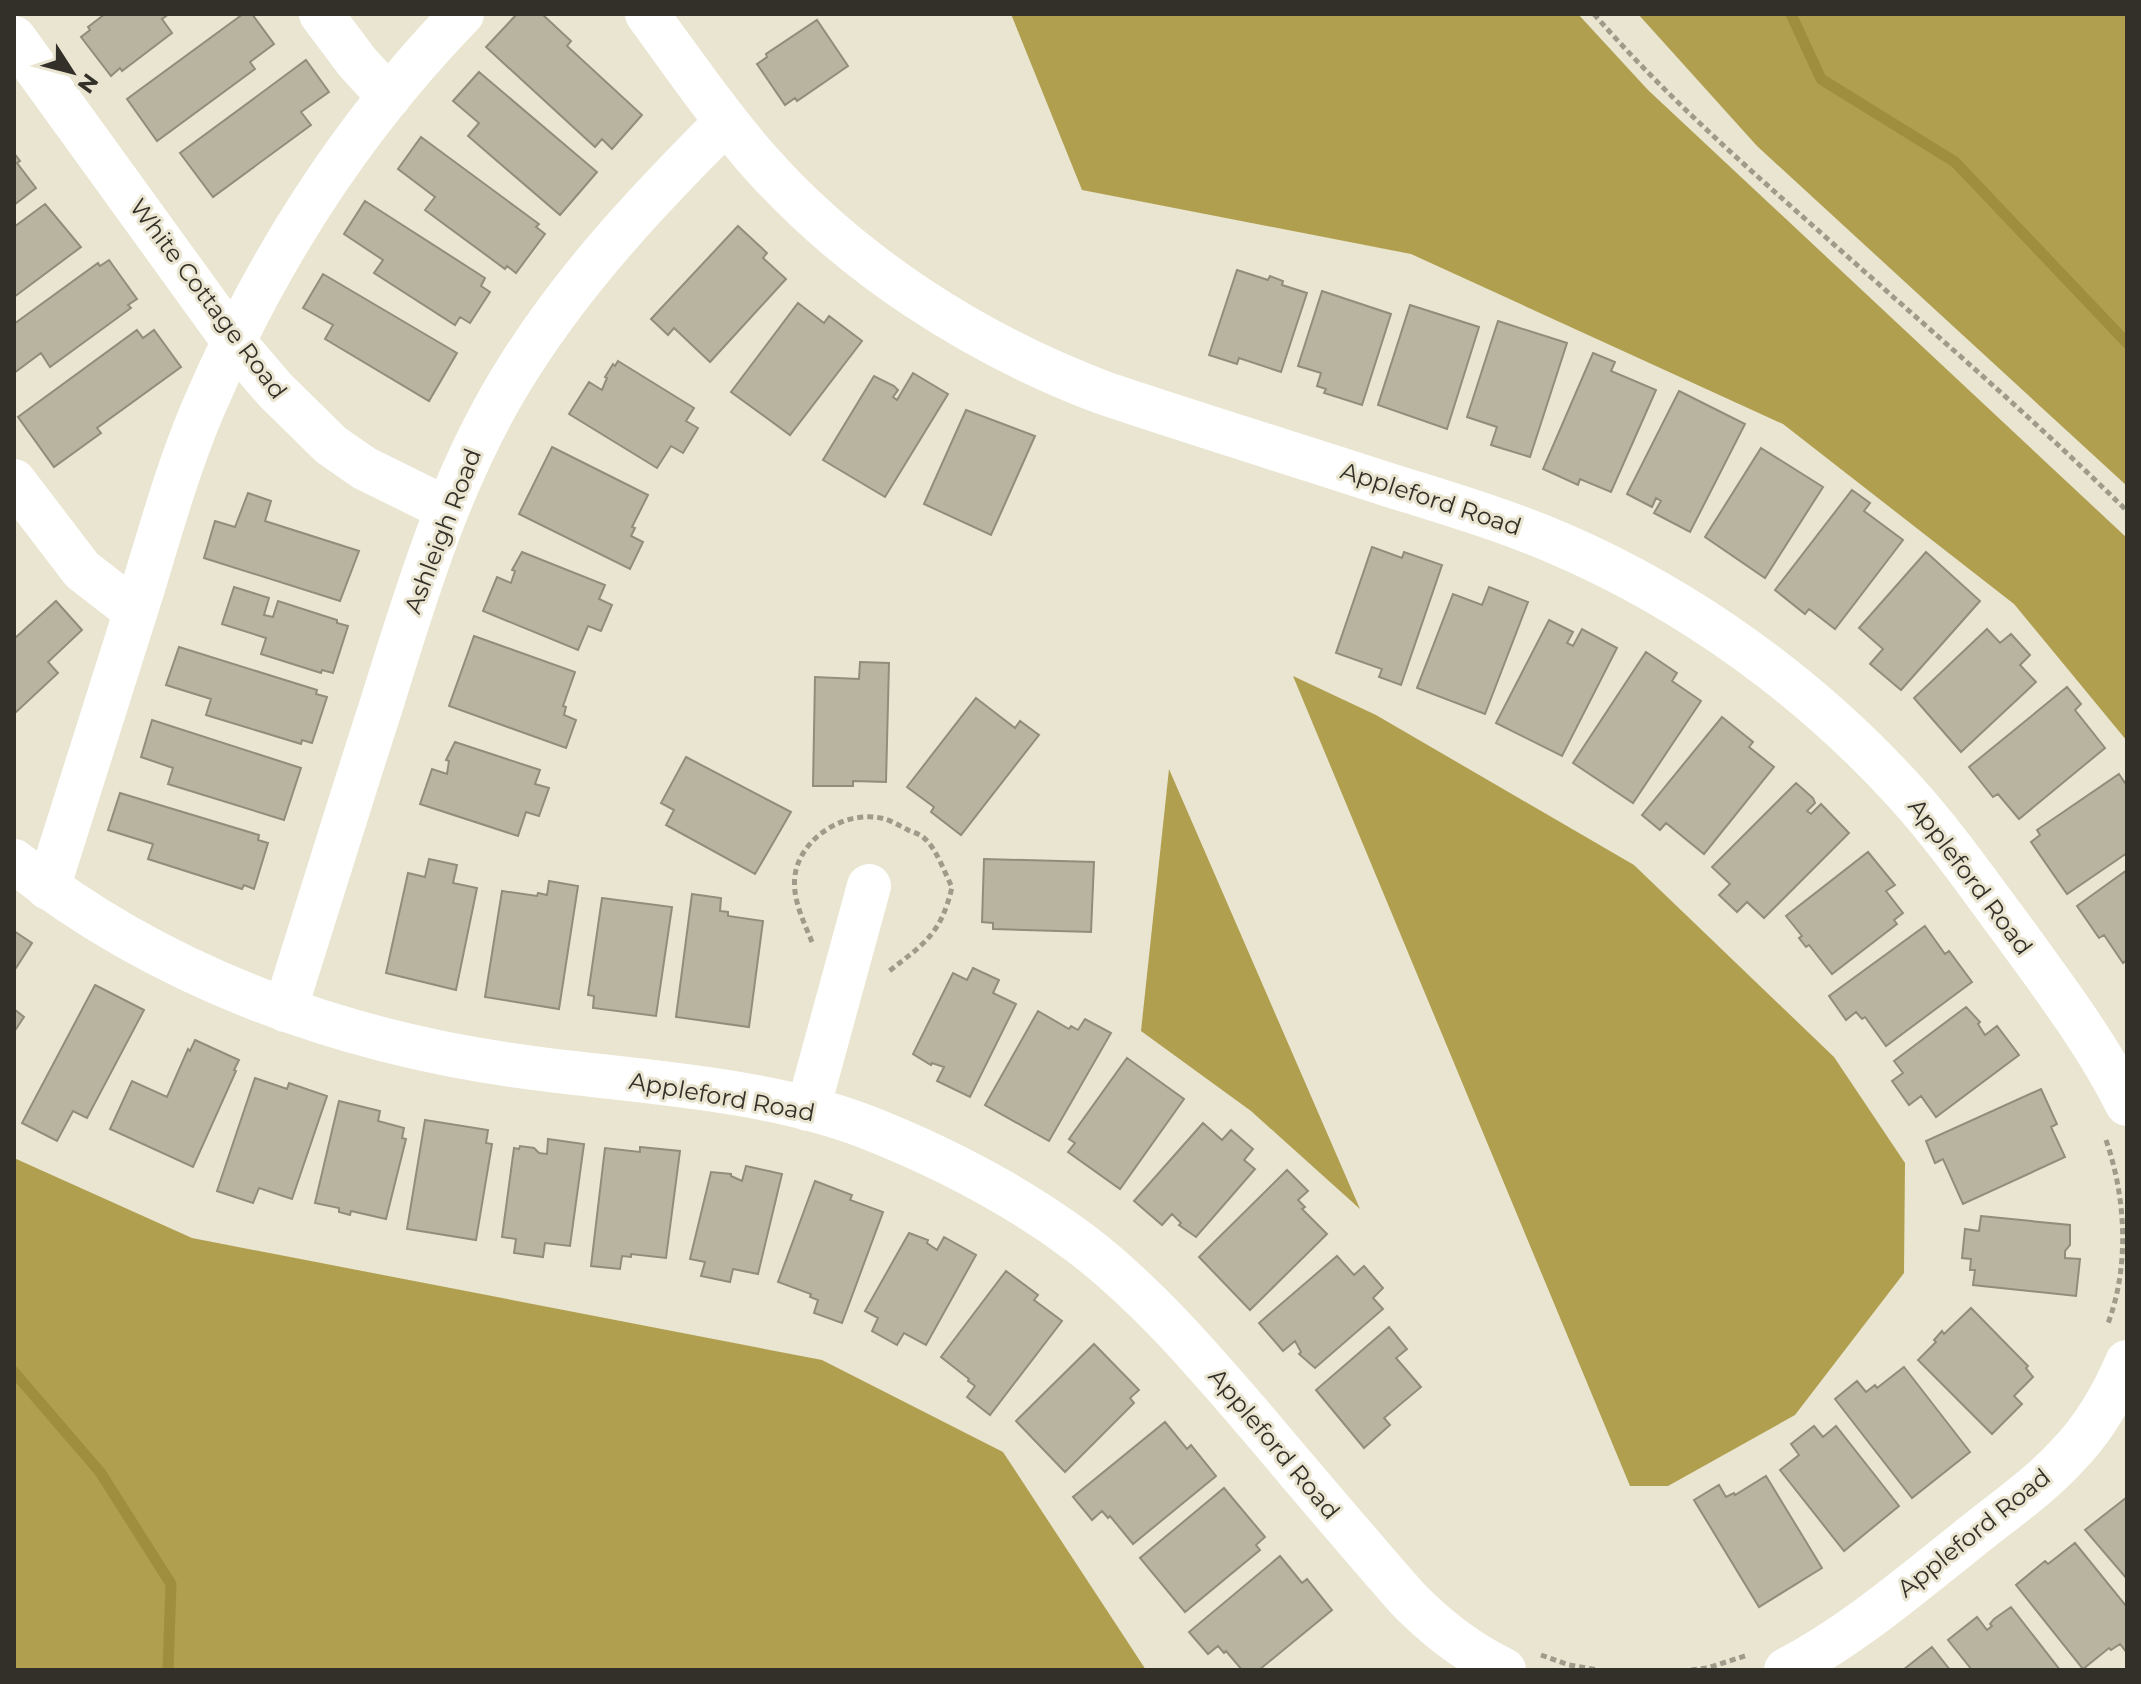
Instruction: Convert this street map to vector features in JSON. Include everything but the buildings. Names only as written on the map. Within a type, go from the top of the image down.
[{"type":"street","points":[[321,14],[357,62],[389,97]]},
{"type":"street","points":[[48,888],[201,412],[234,342],[257,294],[295,229],[389,97],[462,14]]},
{"type":"street","name":"Appleford Road","points":[[647,14],[726,122],[798,201],[901,288],[997,344],[1055,374],[1483,515],[1561,544],[1642,585],[1717,629],[1819,707],[1907,794],[1954,850],[2090,1038],[2116,1120]]},
{"type":"street","name":"White Cottage Road","points":[[14,38],[234,342],[300,417],[331,445],[364,468],[447,509]]},
{"type":"street","name":"Ashleigh Road","points":[[285,1010],[417,589],[473,450],[518,368],[558,308],[601,253],[726,122]]},
{"type":"street","points":[[14,481],[82,570],[135,611]]},
{"type":"street","name":"Appleford Road","points":[[14,861],[100,923],[158,955],[214,982],[285,1010],[356,1033],[424,1051],[501,1064],[714,1091],[808,1109],[859,1124],[951,1164],[1028,1207],[1081,1244],[1158,1312],[1423,1614],[1462,1646],[1504,1670]]},
{"type":"street","points":[[808,1109],[869,886]]},
{"type":"street","name":"Appleford Road","points":[[1774,1660],[1822,1651],[1861,1625],[2069,1455],[2100,1414],[2115,1350]]},
{"type":"path","points":[[1594,14],[1637,64],[1717,142],[2064,450],[2127,511]]},
{"type":"path","points":[[2115,1350],[2114,1309],[2124,1229],[2116,1120]]},
{"type":"path","points":[[1691,1670],[1774,1660]]},
{"type":"shaded area","points":[[1011,14],[1578,14],[1648,90],[2127,538],[2127,741],[2014,604],[1783,424],[1411,254],[1082,190]]},
{"type":"shaded area","points":[[1638,14],[2127,14],[2127,486],[1757,146]]},
{"type":"shaded area","points":[[1293,676],[1376,715],[1634,865],[1834,1057],[1905,1163],[1904,1273],[1795,1415],[1668,1486],[1630,1486]]},
{"type":"shaded area","points":[[1169,769],[1360,1209],[1251,1111],[1141,1031]]},
{"type":"shaded area","points":[[14,1158],[192,1238],[822,1360],[1003,1452],[1146,1670],[14,1670]]},
{"type":"waterway","points":[[1791,14],[1821,79],[1955,162],[2127,343]]},
{"type":"waterway","points":[[14,1372],[100,1472],[171,1584],[168,1670]]}]
